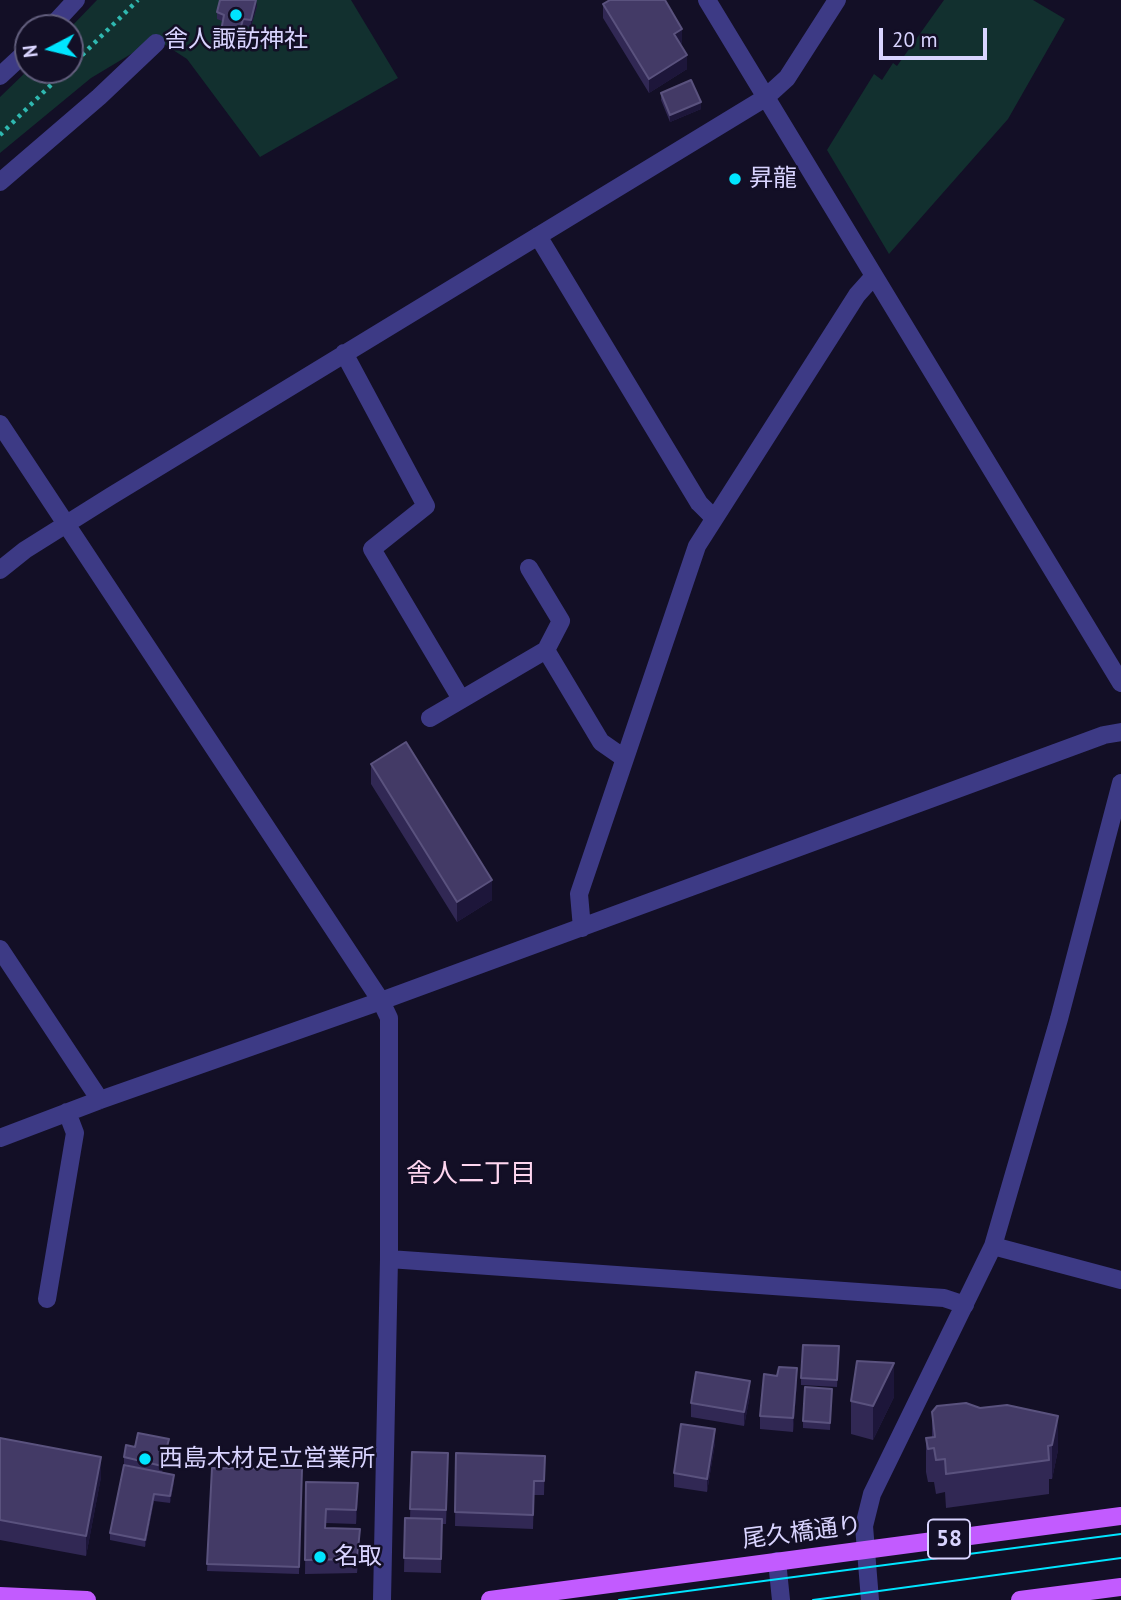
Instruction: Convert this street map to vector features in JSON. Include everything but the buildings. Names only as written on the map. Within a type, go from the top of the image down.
[{"type":"main road","name":"尾久橋通り","points":[[490,1600],[1121,1516]]},
{"type":"main road","points":[[1020,1600],[1121,1587]]},
{"type":"main road","points":[[0,1596],[87,1600]]},
{"type":"street","points":[[64,14],[76,0]]},
{"type":"street","points":[[707,0],[1121,683]]},
{"type":"street","points":[[0,570],[67,524],[765,98],[787,78],[837,0]]},
{"type":"street","points":[[0,182],[99,97],[156,43]]},
{"type":"street","points":[[0,76],[14,63]]},
{"type":"street","points":[[538,236],[699,503],[714,518]]},
{"type":"street","points":[[582,928],[579,894],[697,546],[857,295],[874,276]]},
{"type":"street","points":[[344,354],[426,506],[372,549],[461,699]]},
{"type":"street","points":[[0,424],[381,1001],[389,1018],[389,1259],[382,1600]]},
{"type":"street","points":[[430,718],[546,650],[561,621],[529,568]]},
{"type":"street","points":[[546,650],[601,742],[624,758]]},
{"type":"street","points":[[0,1138],[582,928],[1104,735],[1121,732]]},
{"type":"street","points":[[870,1600],[864,1550],[864,1519],[872,1494],[993,1246],[1059,1019],[1121,783]]},
{"type":"street","points":[[0,949],[100,1100]]},
{"type":"street","points":[[47,1299],[75,1133],[67,1112]]},
{"type":"street","points":[[993,1246],[1121,1280]]},
{"type":"street","points":[[389,1259],[944,1298],[965,1305]]},
{"type":"street","points":[[777,1561],[781,1600]]},
{"type":"path","points":[[84,52],[138,0]]},
{"type":"path","points":[[0,135],[52,84]]},
{"type":"green space","points":[[97,0],[351,0],[398,78],[260,157],[187,59],[156,39],[84,84],[84,14]]},
{"type":"green space","points":[[944,0],[1033,0],[1065,19],[1008,119],[889,254],[827,150],[874,74],[882,80],[893,63],[897,66]]},
{"type":"green space","points":[[14,84],[84,84],[0,153],[0,97]]},
{"type":"tram line","points":[[619,1600],[1121,1534]]},
{"type":"tram line","points":[[813,1600],[1121,1558]]},
{"type":"place","name":"舎人諏訪神社","points":[[236,15]]},
{"type":"place","name":"昇龍","points":[[735,179]]},
{"type":"place","name":"西島木材足立営業所","points":[[145,1459]]},
{"type":"place","name":"名取","points":[[320,1557]]},
{"type":"district","name":"舎人二丁目","points":[[471,1175]]}]
